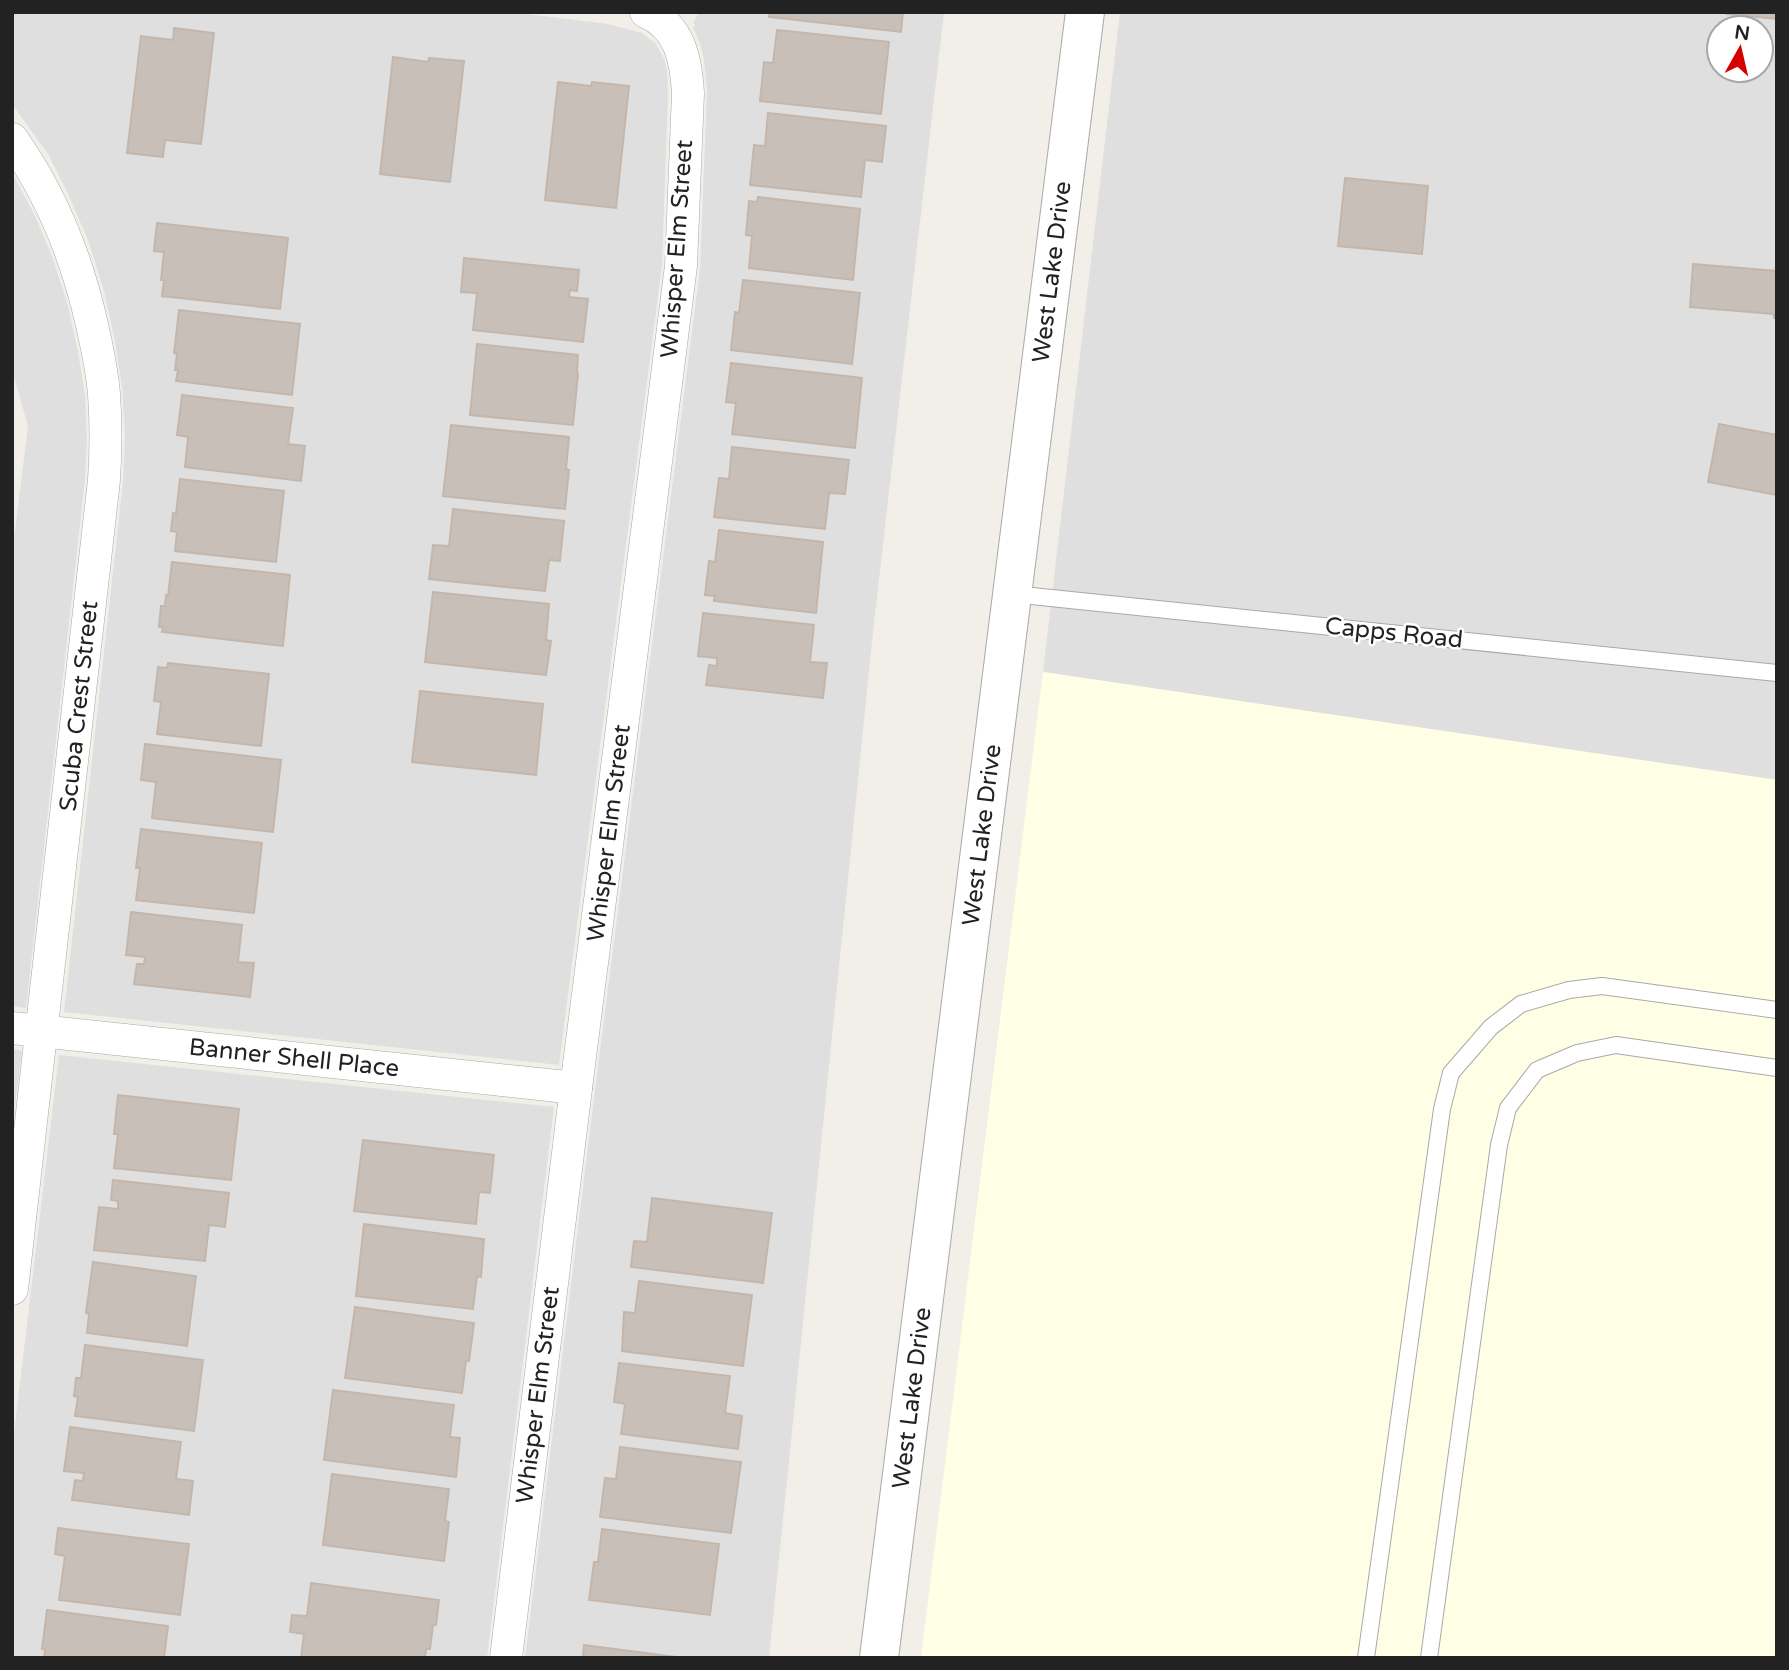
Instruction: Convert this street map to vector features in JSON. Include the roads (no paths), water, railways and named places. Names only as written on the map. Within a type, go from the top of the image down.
[{"type":"street","name":"West Lake Drive","points":[[879,1658],[1085,12]]},
{"type":"street","name":"Whisper Elm Street","points":[[506,1658],[681,267],[687,67],[664,17]]},
{"type":"street","name":"Scuba Crest Street","points":[[12,139],[32,167],[70,247],[97,347],[104,391],[106,438],[104,480],[28,1030],[12,1289]]},
{"type":"street","name":"Banner Shell Place","points":[[28,1030],[576,1088]]},
{"type":"lane","name":"Capps Road","points":[[1012,594],[1777,673]]},
{"type":"lane","points":[[1366,1658],[1443,1109],[1451,1073],[1491,1027],[1521,1004],[1569,990],[1602,986],[1777,1010]]},
{"type":"lane","points":[[1429,1658],[1499,1145],[1508,1108],[1537,1070],[1577,1053],[1616,1045],[1777,1068]]}]
